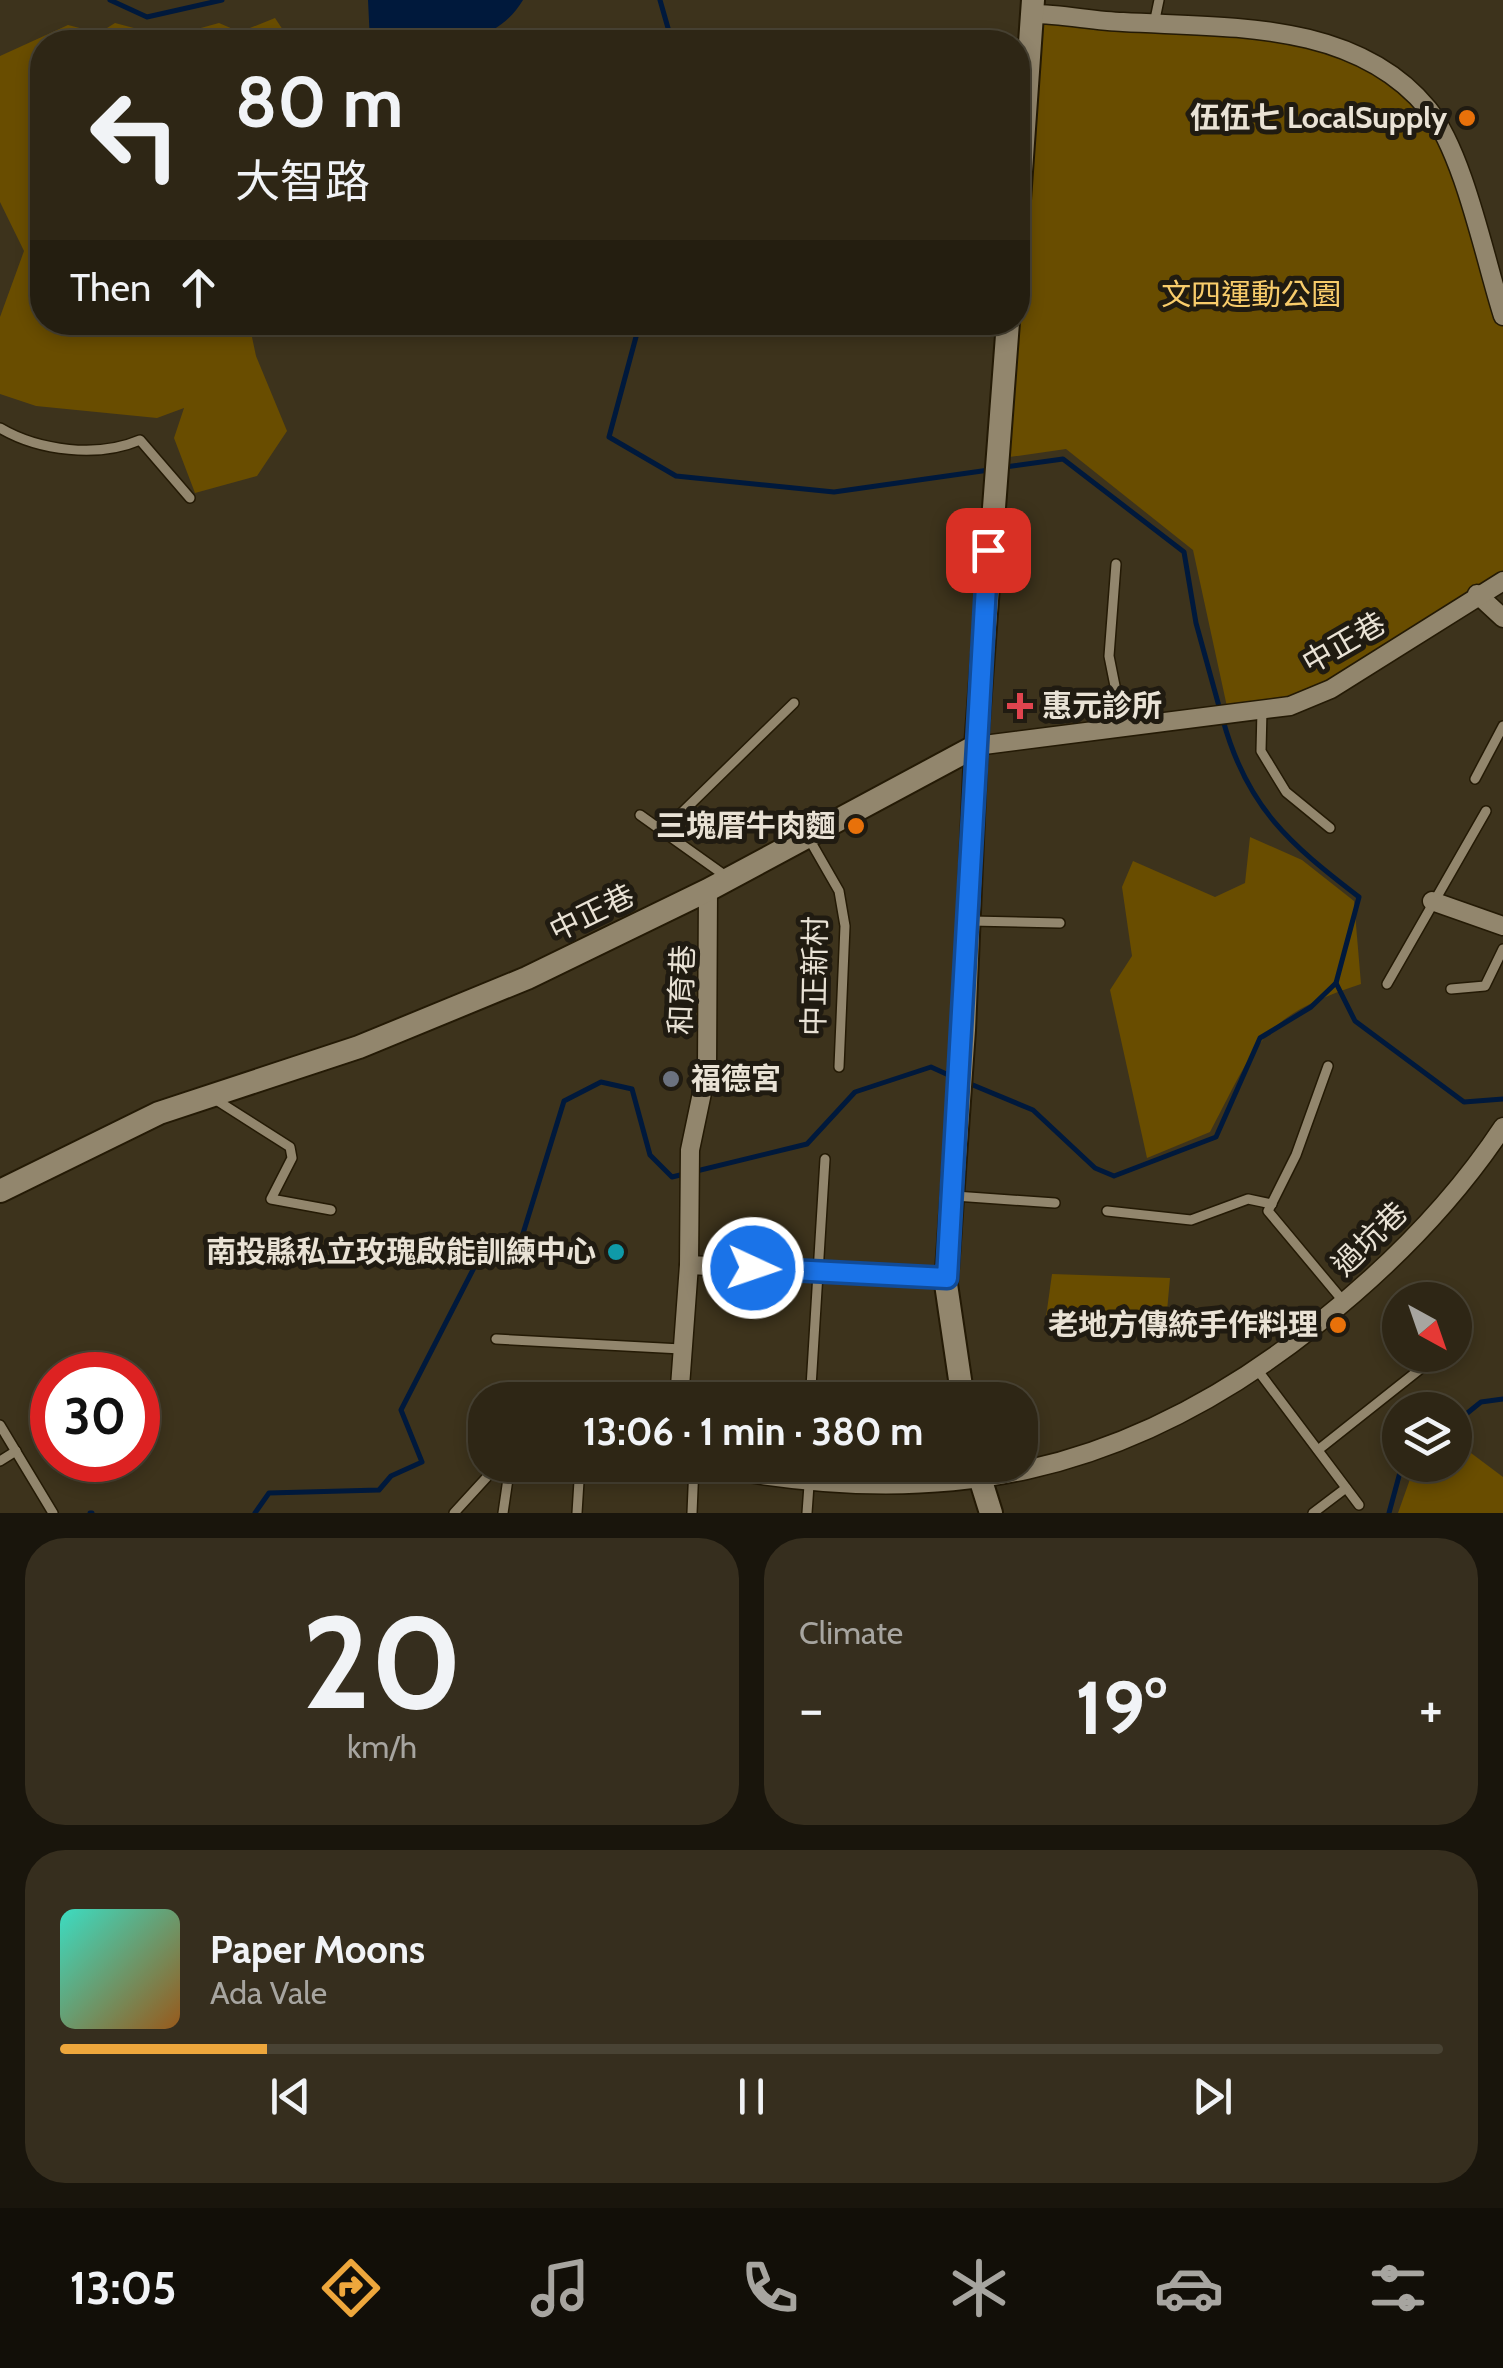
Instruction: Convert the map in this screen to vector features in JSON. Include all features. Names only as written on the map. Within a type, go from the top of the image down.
[{"type":"street","points":[[1030,37],[1032,7],[1154,24],[1265,31],[1326,42],[1365,57],[1429,110],[1449,144],[1503,316]]},
{"type":"street","points":[[960,1382],[947,1278],[961,1078],[976,746],[1007,335]]},
{"type":"street","name":"中正巷","points":[[0,1192],[160,1114],[359,1047],[493,992],[708,890],[976,746],[1290,706],[1330,690],[1503,581]]},
{"type":"street","points":[[1477,594],[1503,618]]},
{"type":"street","name":"和育巷","points":[[689,1265],[690,1150],[707,1069],[708,890]]},
{"type":"street","points":[[1432,901],[1503,926]]},
{"type":"street","name":"過坑巷","points":[[1038,1466],[1098,1456],[1176,1420],[1256,1368],[1344,1302],[1414,1237],[1461,1186],[1503,1128]]},
{"type":"street","points":[[680,1382],[689,1265],[947,1278]]},
{"type":"street","points":[[798,1482],[917,1491],[952,1482]]},
{"type":"street","points":[[981,1482],[991,1513]]},
{"type":"lane","points":[[1154,24],[1158,0]]},
{"type":"lane","points":[[0,428],[22,441],[112,452],[140,440],[190,498]]},
{"type":"lane","points":[[1116,564],[1109,656],[1123,726]]},
{"type":"lane","points":[[663,831],[794,704]]},
{"type":"lane","points":[[1262,710],[1261,752],[1286,792],[1330,828]]},
{"type":"lane","points":[[1476,779],[1503,726]]},
{"type":"lane","points":[[1387,984],[1486,811]]},
{"type":"lane","points":[[640,816],[730,878]]},
{"type":"lane","name":"中正新村","points":[[807,835],[840,891],[845,926],[839,1066]]},
{"type":"lane","points":[[968,920],[1060,923]]},
{"type":"lane","points":[[1451,989],[1485,986],[1503,950]]},
{"type":"lane","points":[[1328,1066],[1296,1155],[1268,1212],[1344,1302]]},
{"type":"lane","points":[[210,1096],[290,1147],[292,1158],[270,1199],[331,1210]]},
{"type":"lane","points":[[811,1382],[825,1158]]},
{"type":"lane","points":[[952,1196],[1055,1203]]},
{"type":"lane","points":[[1107,1211],[1191,1220],[1248,1199],[1272,1204]]},
{"type":"lane","points":[[496,1339],[681,1348]]},
{"type":"lane","points":[[1256,1368],[1360,1505]]},
{"type":"lane","points":[[1318,1450],[1416,1372]]},
{"type":"lane","points":[[0,1425],[53,1513]]},
{"type":"lane","points":[[0,1461],[16,1451]]},
{"type":"lane","points":[[454,1513],[482,1482]]},
{"type":"lane","points":[[503,1513],[508,1482]]},
{"type":"lane","points":[[578,1513],[579,1482]]},
{"type":"lane","points":[[692,1513],[693,1482]]},
{"type":"lane","points":[[807,1513],[809,1484]]},
{"type":"lane","points":[[1313,1513],[1346,1488]]},
{"type":"green space","name":"文四運動公園","points":[[1032,14],[1316,40],[1402,84],[1449,144],[1503,323],[1503,579],[1331,689],[1229,716],[1193,550],[1066,449],[996,459],[1016,335],[1030,335]]},
{"type":"green space","points":[[275,18],[283,30],[245,30]]},
{"type":"green space","points":[[115,23],[142,30],[104,30]]},
{"type":"green space","points":[[219,23],[235,30],[194,30]]},
{"type":"green space","points":[[68,25],[87,30],[57,30]]},
{"type":"green space","points":[[30,42],[30,335],[252,335],[256,356],[287,431],[257,476],[195,493],[174,438],[184,408],[157,418],[36,406],[0,394],[0,317],[24,251],[0,202],[0,56]]},
{"type":"green space","points":[[1250,837],[1302,860],[1354,901],[1361,984],[1327,996],[1281,1022],[1252,1055],[1210,1132],[1147,1158],[1110,990],[1132,956],[1122,887],[1133,861],[1215,897],[1245,883]]},
{"type":"green space","points":[[1052,1274],[1170,1278],[1167,1311],[1046,1317]]},
{"type":"green space","points":[[1472,1454],[1503,1477],[1503,1513],[1398,1513],[1409,1482],[1472,1482]]},
{"type":"water","points":[[368,0],[523,0],[493,30],[369,30]]},
{"type":"waterway","points":[[110,0],[147,17],[222,0]]},
{"type":"waterway","points":[[660,0],[669,30]]},
{"type":"waterway","points":[[636,335],[609,437],[676,476],[834,492],[989,470]]},
{"type":"waterway","points":[[1005,467],[1063,459],[1184,552],[1196,623],[1220,710]]},
{"type":"waterway","points":[[1223,720],[1245,777],[1274,822],[1359,897],[1336,983],[1355,1021],[1464,1102],[1503,1099]]},
{"type":"waterway","points":[[968,1083],[1033,1110],[1095,1168],[1114,1176],[1216,1137],[1260,1038],[1311,1007],[1336,983]]},
{"type":"waterway","points":[[255,1513],[269,1493],[379,1490],[391,1476],[422,1462],[401,1410],[479,1258],[521,1240],[564,1101],[601,1082],[632,1089],[650,1155],[672,1177],[807,1144],[855,1092],[931,1067],[953,1077]]},
{"type":"waterway","points":[[1472,1409],[1481,1402],[1503,1399]]},
{"type":"waterway","points":[[1389,1513],[1397,1482]]},
{"type":"place","name":"伍伍七 LocalSupply","points":[[1467,118]]},
{"type":"place","name":"惠元診所","points":[[1020,706]]},
{"type":"place","name":"三塊厝牛肉麵","points":[[856,826]]},
{"type":"place","name":"福德宮","points":[[671,1079]]},
{"type":"place","name":"南投縣私立玫瑰啟能訓練中心","points":[[616,1252]]},
{"type":"place","name":"老地方傳統手作料理","points":[[1338,1325]]},
{"type":"route","points":[[753,1268],[947,1278],[964,1030],[988,550]]}]
